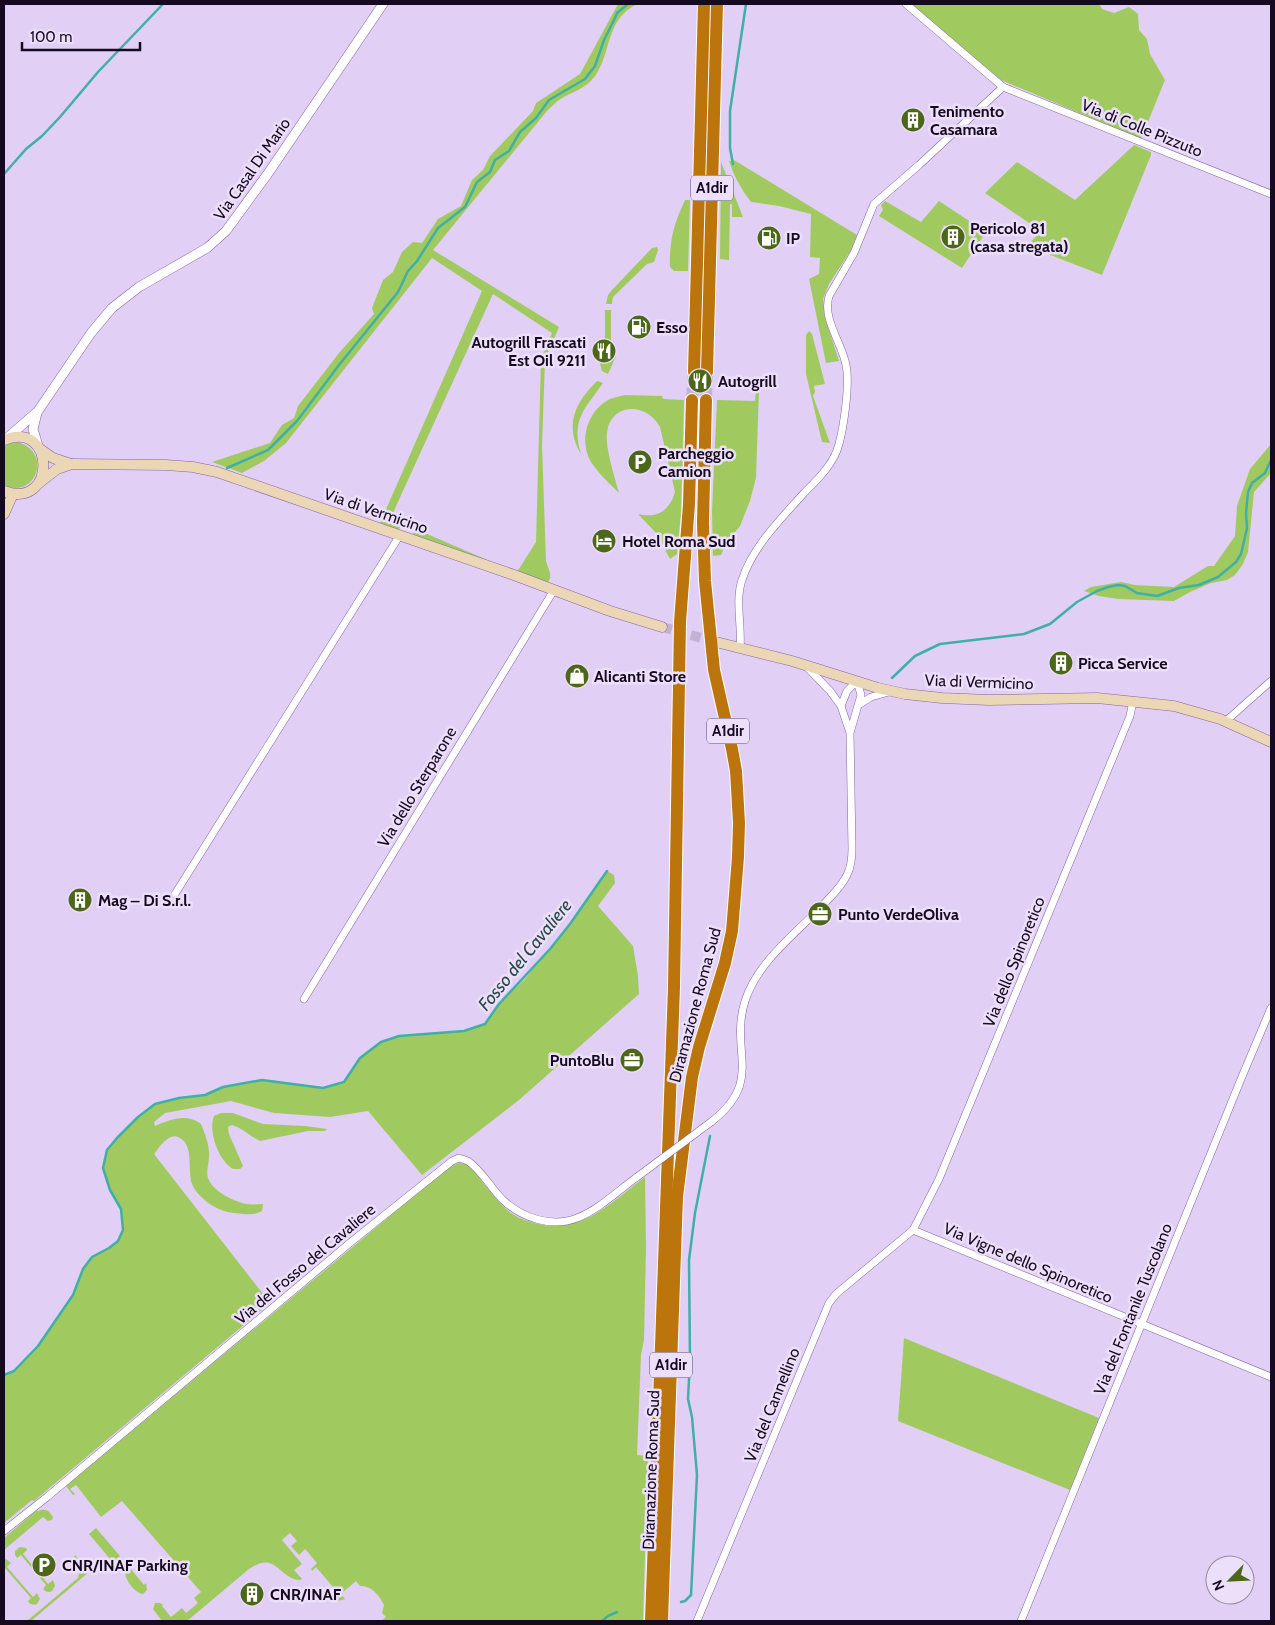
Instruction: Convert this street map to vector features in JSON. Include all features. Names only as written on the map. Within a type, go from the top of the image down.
[{"type":"highway","name":"A1dir","points":[[694,372],[704,4]]},
{"type":"highway","name":"A1dir","points":[[707,372],[717,4]]},
{"type":"highway","name":"Diramazione Roma Sud","points":[[651,1621],[674,987],[680,628],[689,504],[692,400]]},
{"type":"highway","name":"Diramazione Roma Sud","points":[[662,1621],[677,1197],[692,1077],[700,1041],[725,963],[732,931],[738,857],[739,819],[736,771],[714,670],[705,581],[703,523],[706,400]]},
{"type":"main road","name":"Via di Vermicino","points":[[4,439],[24,438],[31,441],[52,458],[72,464],[160,464],[210,470],[400,535],[604,609],[662,627]]},
{"type":"main road","points":[[38,483],[43,475],[45,466],[39,448]]},
{"type":"main road","name":"Via di Vermicino","points":[[9,492],[23,493],[31,490],[57,469],[72,464]]},
{"type":"main road","points":[[4,514],[9,492]]},
{"type":"main road","name":"Via di Vermicino","points":[[716,642],[892,691],[951,699],[1090,698],[1133,701],[1187,709],[1226,721],[1271,742]]},
{"type":"street","name":"Via Casal Di Mario","points":[[4,439],[23,426],[38,411],[91,334],[112,308],[145,283],[202,251],[226,231],[269,172],[383,4]]},
{"type":"street","name":"Via di Colle Pizzuto","points":[[906,4],[1003,86],[1271,194]]},
{"type":"street","points":[[740,648],[740,591],[746,570],[775,526],[829,466],[840,443],[847,376],[844,360],[829,313],[829,296],[852,256],[876,202],[919,165],[1003,86]]},
{"type":"street","name":"Via Casal Di Mario","points":[[38,411],[33,429],[39,448]]},
{"type":"street","points":[[175,894],[400,535]]},
{"type":"street","name":"Via dello Sterparone","points":[[304,999],[554,590]]},
{"type":"street","points":[[806,666],[830,691],[841,706],[850,734]]},
{"type":"street","points":[[841,706],[847,691],[857,681],[861,691],[860,704],[850,734]]},
{"type":"street","points":[[1226,721],[1271,681]]},
{"type":"street","points":[[860,704],[872,697],[892,691]]},
{"type":"street","name":"Via dello Spinoretico","points":[[914,1230],[952,1151],[1126,725],[1133,701]]},
{"type":"street","name":"Via del Fosso del Cavaliere","points":[[4,1531],[351,1242],[454,1160],[462,1158],[470,1162],[501,1198],[513,1208],[529,1217],[550,1222],[566,1221],[579,1217],[711,1122],[731,1103],[740,1086],[743,1011],[754,983],[777,953],[835,892],[848,872],[852,849],[850,734]]},
{"type":"street","name":"Via del Fontanile Tuscolano","points":[[1021,1621],[1271,1008]]},
{"type":"street","name":"Via Vigne dello Spinoretico","points":[[914,1230],[1271,1377]]},
{"type":"street","name":"Via del Cannellino","points":[[697,1621],[830,1301],[914,1230]]},
{"type":"green space","points":[[618,4],[637,4],[619,19],[614,27],[604,57],[595,76],[578,90],[559,100],[547,111],[433,250],[559,327],[545,360],[542,446],[546,561],[550,576],[549,581],[547,583],[517,572],[536,542],[541,359],[552,333],[493,294],[392,515],[418,525],[418,530],[508,569],[413,535],[414,529],[404,523],[398,530],[380,523],[482,291],[432,258],[286,443],[264,461],[242,473],[212,462],[270,443],[282,425],[294,418],[298,406],[339,353],[374,314],[372,308],[383,280],[393,272],[402,252],[413,242],[422,243],[438,219],[461,206],[472,180],[483,170],[490,156],[533,111],[536,103],[580,74]]},
{"type":"green space","points":[[909,4],[1099,4],[1102,9],[1114,13],[1129,7],[1138,14],[1139,30],[1147,39],[1150,54],[1165,80],[1141,139],[1001,80]]},
{"type":"green space","points":[[1134,145],[1151,152],[1151,155],[1102,275],[1027,246],[1041,231],[985,193],[1017,162],[1075,200]]},
{"type":"green space","points":[[734,160],[857,235],[851,250],[829,284],[823,299],[825,318],[839,361],[826,363],[809,279],[819,274],[820,258],[810,257],[811,214],[779,206],[751,202],[733,172],[729,161]]},
{"type":"green space","points":[[721,162],[743,217],[732,217],[732,204],[730,204],[729,260],[720,259]]},
{"type":"green space","points":[[685,200],[690,200],[688,271],[674,271],[670,267],[671,240]]},
{"type":"green space","points":[[885,201],[921,222],[939,201],[986,232],[962,268],[879,216],[883,210],[881,205]],"holes":[[[944,225],[961,238],[955,248],[943,241],[946,236],[941,232]]]},
{"type":"green space","points":[[657,247],[658,250],[654,262],[647,264],[613,297],[612,304],[606,304],[608,295],[612,290],[652,248]]},
{"type":"green space","points":[[605,310],[611,310],[611,345],[605,345]]},
{"type":"green space","points":[[809,331],[812,334],[825,384],[814,386],[815,392],[813,396],[830,443],[822,442],[806,374],[806,335]]},
{"type":"green space","points":[[606,356],[616,356],[608,374],[602,371],[600,364]]},
{"type":"green space","points":[[597,381],[603,383],[585,408],[579,424],[578,442],[581,454],[573,433],[574,415],[589,389]]},
{"type":"green space","points":[[759,389],[756,478],[750,501],[740,526],[727,542],[721,555],[713,556],[712,512],[717,400],[755,401],[756,391]]},
{"type":"green space","points":[[625,395],[662,396],[663,399],[684,400],[681,513],[677,554],[670,559],[657,534],[638,514],[651,515],[662,512],[670,504],[675,492],[660,427],[654,419],[646,413],[629,409],[621,411],[610,423],[607,433],[607,446],[619,493],[597,470],[587,453],[585,435],[587,426],[596,410],[610,399]]},
{"type":"green space","points":[[18,442],[29,448],[35,456],[37,465],[36,474],[31,481],[24,486],[15,488],[4,485],[4,445]]},
{"type":"green space","points":[[1271,444],[1271,473],[1254,492],[1248,552],[1243,564],[1235,575],[1227,580],[1211,583],[1174,601],[1118,599],[1084,591],[1091,587],[1121,582],[1135,585],[1174,587],[1208,566],[1214,566],[1235,536],[1237,506],[1250,469]]},
{"type":"green space","points":[[607,871],[614,875],[615,883],[598,906],[633,946],[639,994],[519,1100],[422,1175],[368,1111],[330,1117],[274,1113],[231,1101],[165,1113],[154,1122],[155,1126],[172,1119],[184,1118],[201,1124],[209,1149],[207,1175],[215,1189],[237,1201],[249,1204],[263,1204],[262,1211],[256,1214],[245,1214],[223,1211],[204,1200],[192,1184],[187,1145],[178,1137],[174,1136],[167,1139],[154,1154],[270,1303],[34,1501],[32,1500],[4,1523],[4,1375],[14,1371],[38,1346],[73,1295],[83,1269],[92,1257],[118,1241],[123,1230],[121,1209],[110,1190],[103,1168],[108,1150],[117,1138],[138,1117],[155,1104],[179,1098],[205,1095],[223,1087],[261,1080],[324,1088],[344,1082],[360,1058],[381,1042],[399,1036],[464,1031],[485,1024],[499,1004],[524,980],[570,924]]},
{"type":"green space","points":[[221,1113],[233,1113],[263,1124],[327,1129],[325,1131],[308,1131],[260,1141],[232,1125],[228,1127],[229,1134],[243,1166],[240,1169],[233,1169],[223,1159],[213,1137],[212,1122],[214,1116]]},
{"type":"green space","points":[[459,1163],[467,1165],[473,1170],[500,1203],[514,1215],[539,1224],[555,1226],[583,1220],[596,1213],[645,1177],[644,1340],[641,1355],[637,1455],[648,1456],[643,1621],[381,1621],[386,1617],[382,1613],[384,1605],[374,1591],[368,1587],[360,1586],[356,1581],[341,1594],[345,1599],[338,1601],[334,1598],[339,1594],[316,1567],[312,1571],[311,1569],[317,1563],[305,1549],[299,1555],[291,1546],[297,1541],[290,1533],[282,1540],[302,1564],[294,1570],[302,1579],[292,1578],[266,1562],[258,1564],[249,1569],[187,1621],[162,1621],[153,1609],[155,1603],[163,1605],[171,1617],[182,1608],[186,1613],[198,1603],[194,1598],[201,1592],[122,1501],[101,1517],[76,1485],[70,1489],[75,1494],[73,1495],[66,1486],[403,1205],[451,1166]]},
{"type":"green space","points":[[904,1338],[1099,1418],[1070,1490],[898,1421]]},
{"type":"green space","points":[[37,1510],[48,1511],[53,1517],[52,1520],[48,1521],[43,1517],[4,1550],[4,1538]]},
{"type":"green space","points":[[96,1528],[120,1556],[118,1558],[110,1559],[89,1534]]},
{"type":"green space","points":[[20,1547],[26,1548],[27,1550],[23,1554],[48,1584],[53,1580],[55,1586],[52,1591],[48,1592],[43,1589],[46,1585],[21,1555],[17,1558],[15,1551]]},
{"type":"green space","points":[[75,1555],[89,1572],[31,1621],[27,1621],[78,1578],[80,1568],[74,1557]]},
{"type":"green space","points":[[6,1559],[11,1563],[7,1567],[33,1597],[37,1593],[40,1599],[37,1604],[33,1605],[28,1601],[31,1598],[4,1569],[4,1560]]},
{"type":"green space","points":[[130,1568],[144,1585],[146,1583],[147,1590],[143,1594],[134,1589],[127,1580],[125,1573]]},
{"type":"waterway","points":[[4,174],[26,149],[60,117],[98,72],[163,4]]},
{"type":"waterway","points":[[227,468],[268,450],[297,421],[398,292],[408,271],[417,261],[438,228],[465,207],[477,182],[490,172],[495,160],[509,151],[520,132],[536,118],[549,100],[585,79],[595,66],[604,40],[617,13],[628,4]]},
{"type":"waterway","points":[[733,164],[730,148],[730,111],[746,4]]},
{"type":"waterway","points":[[892,678],[915,656],[940,644],[1024,634],[1050,624],[1077,602],[1108,587],[1125,586],[1137,593],[1157,596],[1179,588],[1199,585],[1218,577],[1236,562],[1241,554],[1247,528],[1248,492],[1252,483],[1265,473],[1271,460]]},
{"type":"waterway","name":"Fosso del Cavaliere","points":[[4,1375],[14,1371],[38,1346],[73,1295],[83,1269],[92,1257],[118,1241],[123,1230],[121,1209],[110,1190],[103,1168],[107,1150],[138,1117],[155,1104],[179,1098],[205,1095],[223,1087],[262,1080],[323,1088],[344,1082],[360,1058],[381,1042],[399,1036],[464,1031],[485,1024],[499,1004],[550,949],[570,924],[607,871]]},
{"type":"waterway","points":[[681,1602],[691,1595],[697,1475],[692,1417],[688,1399],[690,1360],[689,1260],[695,1213],[710,1136]]},
{"type":"waterway","points":[[602,1621],[617,1612]]},
{"type":"tunnel","points":[[692,400],[694,372]]},
{"type":"tunnel","points":[[706,400],[707,372]]},
{"type":"tunnel","points":[[662,627],[716,642]]},
{"type":"place","name":"Tenimento Casamara","points":[[913,120]]},
{"type":"place","name":"Pericolo 81 (casa stregata)","points":[[953,237]]},
{"type":"place","name":"IP","points":[[769,238]]},
{"type":"place","name":"Esso","points":[[639,327]]},
{"type":"place","name":"Autogrill Frascati Est Oil 9211","points":[[604,351]]},
{"type":"place","name":"Autogrill","points":[[700,381]]},
{"type":"place","name":"Parcheggio Camion","points":[[640,462]]},
{"type":"place","name":"Hotel Roma Sud","points":[[604,541]]},
{"type":"place","name":"Picca Service","points":[[1061,663]]},
{"type":"place","name":"Alicanti Store","points":[[577,676]]},
{"type":"place","name":"Mag – Di S.r.l.","points":[[80,900]]},
{"type":"place","name":"Punto VerdeOliva","points":[[820,914]]},
{"type":"place","name":"PuntoBlu","points":[[632,1060]]},
{"type":"place","name":"CNR/INAF Parking","points":[[44,1565]]},
{"type":"place","name":"CNR/INAF","points":[[252,1594]]}]
